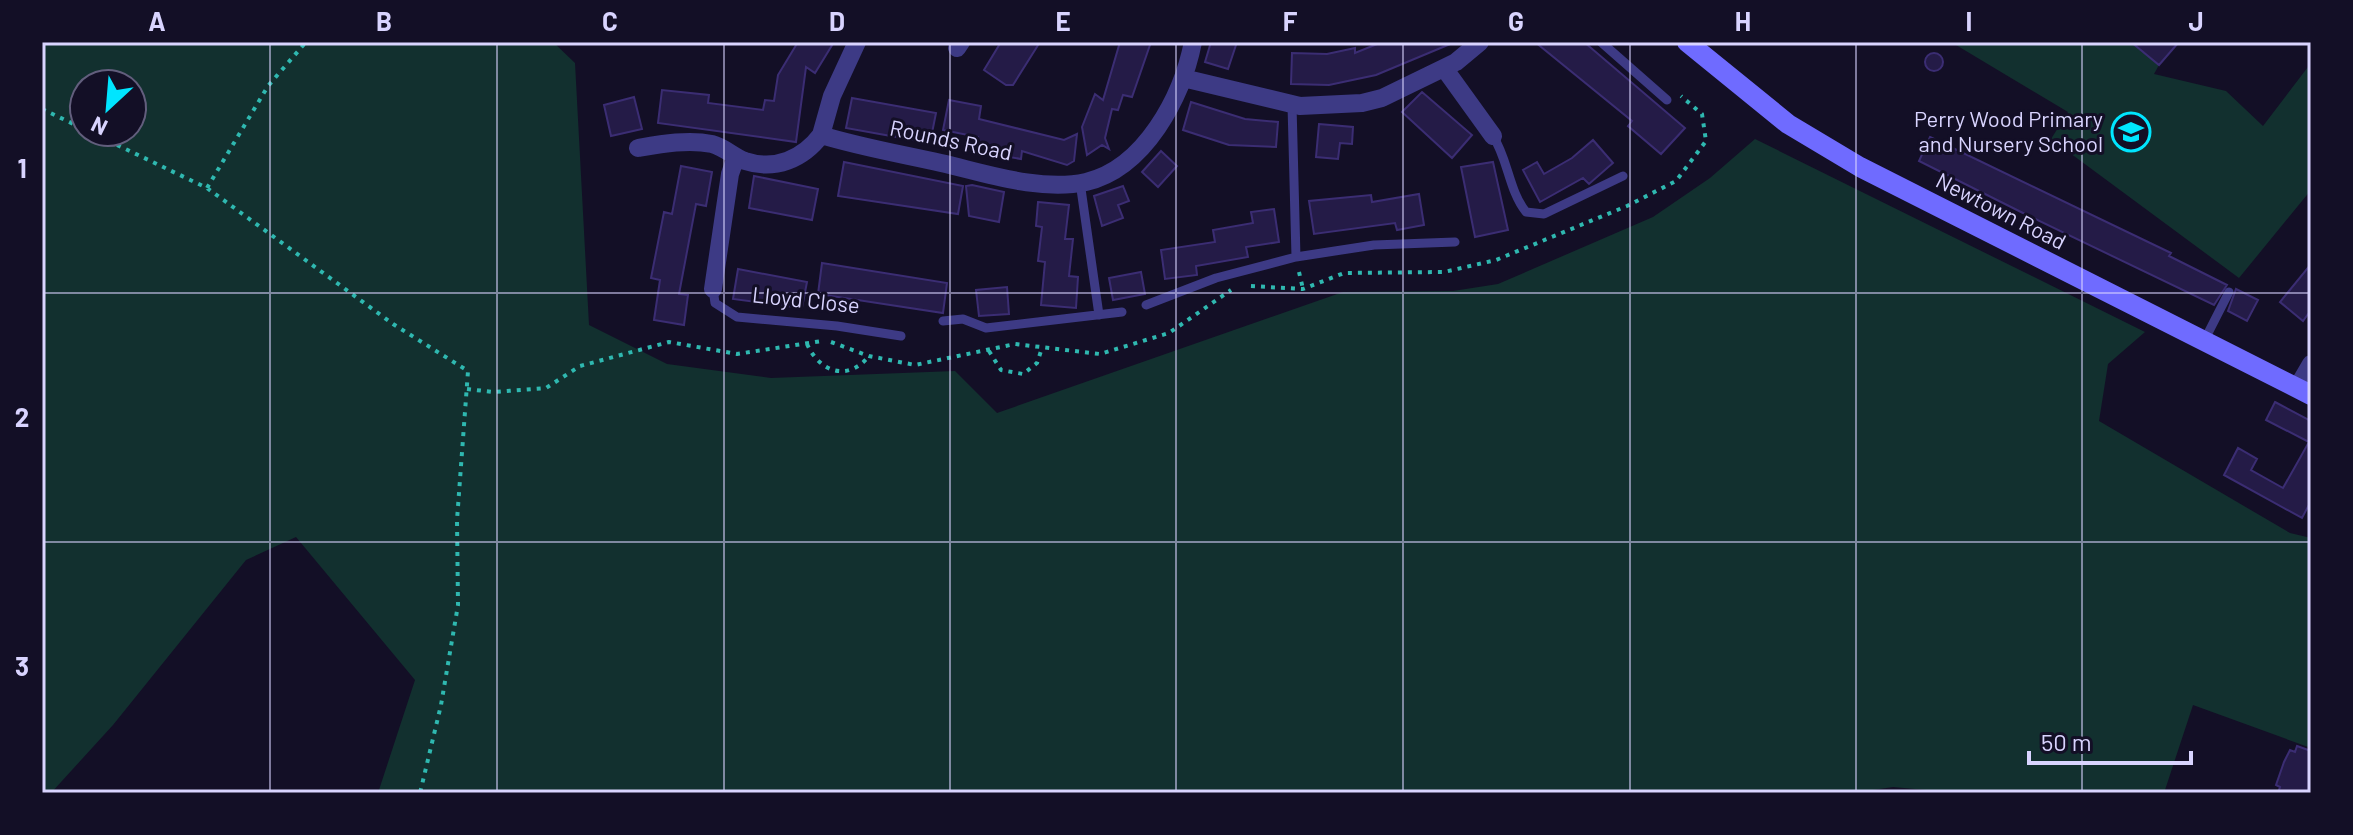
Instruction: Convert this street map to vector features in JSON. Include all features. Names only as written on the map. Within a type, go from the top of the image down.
[{"type":"main road","name":"Newtown Road","points":[[1687,42],[1788,124],[1860,167],[2304,391]]},
{"type":"street","points":[[638,148],[665,143],[714,144],[736,157],[765,165],[785,164],[801,155],[821,135],[832,96],[857,42]]},
{"type":"street","name":"Rounds Road","points":[[821,135],[1007,177],[1059,184],[1080,182],[1107,175],[1149,138],[1183,78],[1193,42]]},
{"type":"street","points":[[1183,78],[1292,105],[1362,103],[1382,98],[1444,68],[1480,42]]},
{"type":"street","points":[[1444,68],[1493,136]]},
{"type":"street","name":"Lloyd Close","points":[[713,289],[730,174],[736,157]]},
{"type":"street","points":[[2304,391],[2311,364]]},
{"type":"lane","points":[[1601,42],[1667,100]]},
{"type":"lane","points":[[1292,105],[1296,257]]},
{"type":"lane","points":[[1493,136],[1505,154],[1519,203],[1526,212],[1544,214],[1623,176]]},
{"type":"lane","points":[[1080,182],[1099,315]]},
{"type":"lane","points":[[1146,305],[1216,278],[1296,257],[1374,245],[1455,242]]},
{"type":"lane","name":"Lloyd Close","points":[[713,289],[715,303],[737,317],[837,326],[901,336]]},
{"type":"lane","points":[[2204,341],[2229,292]]},
{"type":"lane","points":[[943,321],[963,319],[986,328],[1122,312]]},
{"type":"path","points":[[207,188],[268,86],[306,42]]},
{"type":"path","points":[[42,109],[68,121]]},
{"type":"path","points":[[123,148],[207,188],[393,324],[468,371],[457,520],[458,605],[441,705],[420,793]]},
{"type":"path","points":[[806,343],[821,366],[839,372],[851,371],[869,356]]},
{"type":"path","points":[[989,351],[1001,370],[1023,374],[1037,363],[1042,348]]},
{"type":"green space","points":[[42,42],[553,42],[575,63],[589,325],[667,364],[771,378],[955,371],[997,413],[1343,292],[1453,291],[1498,284],[1653,217],[1710,178],[1755,139],[2145,332],[2108,364],[2099,421],[2290,533],[2311,538],[2311,748],[2193,705],[2164,793],[1958,793],[1893,787],[1853,793],[378,793],[415,680],[296,537],[246,560],[113,725],[51,793],[42,793]]},
{"type":"green space","points":[[1951,42],[2130,42],[2159,65],[2154,74],[2226,91],[2263,126],[2311,63],[2311,190],[2239,278],[2051,139],[2068,112]]},
{"type":"building","points":[[798,42],[834,42],[815,73],[806,67],[796,142],[658,123],[662,90],[709,95],[708,103],[763,110],[765,100],[774,101],[778,75]]},
{"type":"building","points":[[1001,42],[1040,42],[1013,85],[1006,85],[984,70]]},
{"type":"building","points":[[1120,42],[1151,42],[1132,97],[1123,95],[1118,110],[1112,109],[1105,138],[1109,149],[1102,145],[1087,155],[1082,127],[1095,94],[1103,100]]},
{"type":"building","points":[[1211,42],[1237,42],[1228,69],[1205,62]]},
{"type":"building","points":[[1382,42],[1455,42],[1376,75],[1329,85],[1291,84],[1292,53],[1327,54],[1355,48],[1355,53]]},
{"type":"building","points":[[1535,42],[1584,42],[1685,128],[1661,154],[1628,126],[1632,121]]},
{"type":"building","points":[[2131,42],[2179,42],[2159,65]]},
{"type":"building","points":[[1934,53],[1943,62],[1934,71],[1925,62]]},
{"type":"building","points":[[1422,92],[1472,135],[1452,158],[1402,112]]},
{"type":"building","points":[[634,97],[642,129],[611,136],[604,105]]},
{"type":"building","points":[[852,98],[936,113],[930,143],[846,128]]},
{"type":"building","points":[[949,100],[981,106],[979,119],[1064,140],[1077,134],[1074,161],[1067,165],[1022,151],[1021,159],[976,151],[978,137],[943,130]]},
{"type":"building","points":[[1191,102],[1245,119],[1278,122],[1276,147],[1229,145],[1183,130]]},
{"type":"building","points":[[1319,124],[1353,127],[1352,144],[1340,143],[1338,159],[1316,157]]},
{"type":"building","points":[[1930,137],[2171,253],[2169,256],[2227,285],[2214,305],[2027,215],[1919,161]]},
{"type":"building","points":[[1593,140],[1613,163],[1589,184],[1583,178],[1540,202],[1523,170],[1537,162],[1544,174],[1572,158]]},
{"type":"building","points":[[1161,151],[1177,166],[1158,187],[1142,172]]},
{"type":"building","points":[[844,162],[963,186],[958,214],[838,196]]},
{"type":"building","points":[[1493,162],[1508,230],[1475,237],[1461,167]]},
{"type":"building","points":[[681,166],[712,172],[706,206],[696,204],[679,294],[688,295],[684,325],[654,320],[660,280],[651,278],[664,212],[672,214]]},
{"type":"building","points":[[754,176],[818,189],[812,220],[749,208]]},
{"type":"building","points":[[966,186],[1004,192],[999,222],[969,216]]},
{"type":"building","points":[[1123,186],[1129,201],[1118,205],[1123,218],[1102,226],[1094,196]]},
{"type":"building","points":[[1419,194],[1424,225],[1397,230],[1395,223],[1314,234],[1309,201],[1371,195],[1372,202]]},
{"type":"building","points":[[1038,202],[1069,205],[1065,239],[1073,239],[1069,276],[1078,277],[1076,308],[1041,305],[1045,262],[1038,261],[1042,227],[1036,226]]},
{"type":"building","points":[[1274,209],[1279,242],[1246,247],[1248,257],[1196,266],[1197,275],[1165,279],[1161,250],[1215,242],[1213,230],[1253,223],[1251,212]]},
{"type":"building","points":[[822,263],[947,283],[943,313],[818,294]]},
{"type":"building","points":[[2311,264],[2311,310],[2303,321],[2280,302]]},
{"type":"building","points":[[738,269],[807,282],[802,308],[733,299]]},
{"type":"building","points":[[1141,272],[1145,294],[1113,300],[1109,278]]},
{"type":"building","points":[[1007,287],[1009,314],[979,316],[976,290]]},
{"type":"building","points":[[2236,289],[2258,300],[2247,321],[2228,311]]},
{"type":"building","points":[[2275,402],[2311,421],[2311,501],[2302,518],[2224,475],[2238,448],[2257,459],[2251,470],[2283,488],[2309,442],[2266,420]]},
{"type":"building","points":[[2297,746],[2311,751],[2311,793],[2278,793],[2280,787],[2276,785],[2284,762],[2290,750],[2295,752]]},
{"type":"place","name":"Perry Wood Primary and Nursery School","points":[[2131,132]]}]
